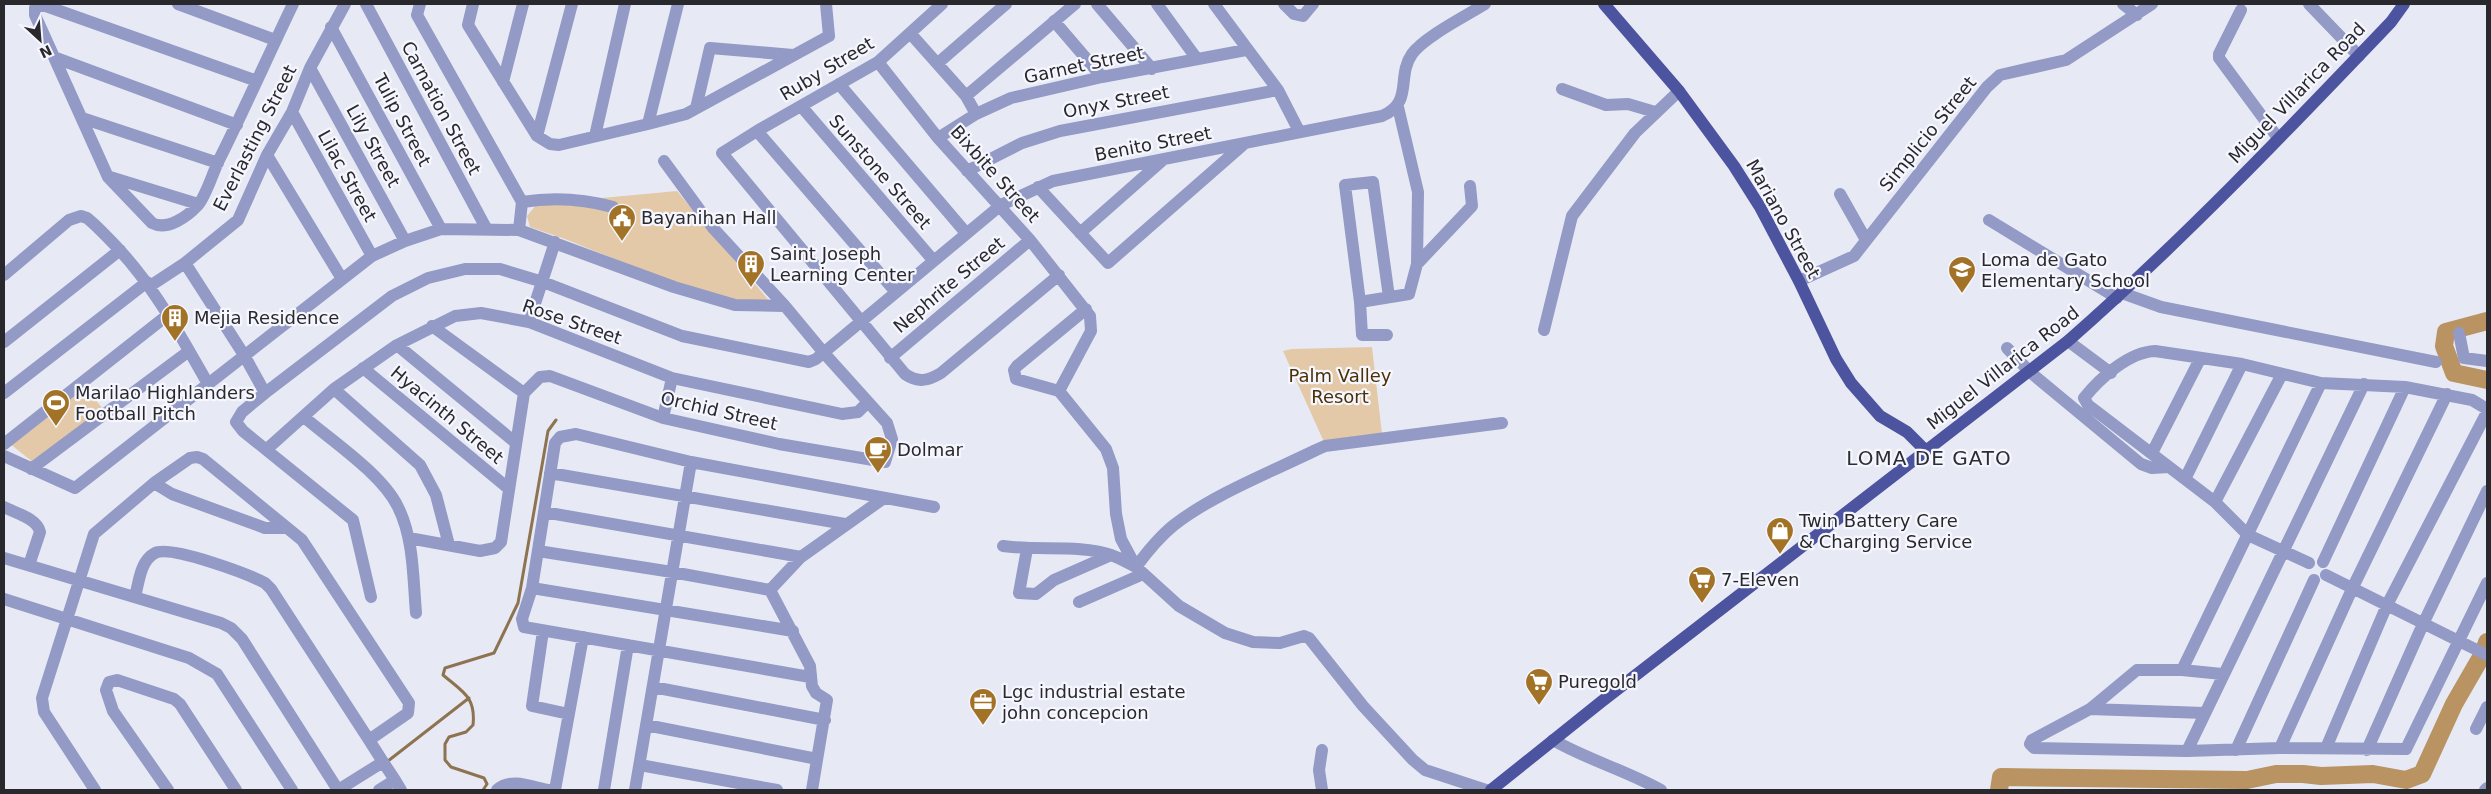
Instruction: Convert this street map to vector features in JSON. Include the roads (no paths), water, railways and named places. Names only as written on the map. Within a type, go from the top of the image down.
[{"type":"main road","name":"Mariano Street","points":[[1604,4],[1679,91],[1760,207],[1799,281],[1836,359],[1851,383],[1880,416],[1906,432],[1926,451]]},
{"type":"main road","name":"Miguel Villarica Road","points":[[1491,790],[2068,341],[2120,296],[2278,138],[2391,22],[2404,4]]},
{"type":"street","points":[[178,4],[275,40]]},
{"type":"street","points":[[257,81],[43,5],[38,6],[34,12],[108,176],[152,223],[160,227],[168,226],[198,204],[237,124],[293,4]]},
{"type":"street","name":"Everlasting Street","points":[[4,393],[149,284],[185,263],[238,220],[267,155],[292,112],[310,68],[345,4]]},
{"type":"street","name":"Carnation Street","points":[[366,4],[486,228]]},
{"type":"street","points":[[420,4],[417,15],[522,202],[519,230]]},
{"type":"street","points":[[473,4],[468,25],[537,136],[550,144],[559,145],[686,114],[829,36],[826,4]]},
{"type":"street","points":[[503,82],[523,4]]},
{"type":"street","points":[[537,136],[572,4]]},
{"type":"street","points":[[595,136],[625,4]]},
{"type":"street","points":[[648,124],[678,4]]},
{"type":"street","name":"Ruby Street","points":[[860,322],[722,153],[756,131],[878,62],[942,4]]},
{"type":"street","points":[[938,63],[1006,4]]},
{"type":"street","points":[[966,96],[1075,4]]},
{"type":"street","points":[[1097,4],[1152,69]]},
{"type":"street","points":[[1157,4],[1197,59]]},
{"type":"street","points":[[1214,4],[1246,50],[1278,90],[1299,131]]},
{"type":"street","points":[[1284,4],[1294,14],[1304,16],[1313,4]]},
{"type":"street","points":[[1360,302],[1409,294],[1417,264],[1418,192],[1398,106],[1402,97],[1404,77],[1411,54],[1424,42],[1485,4]]},
{"type":"street","points":[[2123,4],[2137,15]]},
{"type":"street","name":"Simplicio Street","points":[[1799,281],[1854,256],[1987,87],[2000,76],[2066,60],[2152,4]]},
{"type":"street","points":[[2309,4],[2359,56]]},
{"type":"street","points":[[2241,10],[2219,54],[2219,58],[2278,138]]},
{"type":"street","points":[[1054,21],[1102,77]]},
{"type":"street","name":"Tulip Street","points":[[332,27],[441,229]]},
{"type":"street","points":[[910,33],[966,96],[976,114]]},
{"type":"street","points":[[696,108],[710,48],[793,55]]},
{"type":"street","name":"Garnet Street","points":[[938,138],[976,114],[1012,98],[1102,77],[1246,50]]},
{"type":"street","points":[[56,58],[237,124]]},
{"type":"street","name":"Bixbite Street","points":[[878,62],[938,138],[1001,205],[1086,309]]},
{"type":"street","name":"Lily Street","points":[[310,68],[405,241]]},
{"type":"street","points":[[839,84],[966,232]]},
{"type":"street","points":[[1562,89],[1606,105],[1628,104],[1655,112]]},
{"type":"street","name":"Onyx Street","points":[[967,171],[1022,143],[1060,131],[1278,90]]},
{"type":"street","points":[[1544,330],[1572,216],[1635,133],[1679,91]]},
{"type":"street","name":"Sunstone Street","points":[[801,106],[933,260]]},
{"type":"street","name":"Benito Street","points":[[824,353],[966,232],[1001,205],[1038,187],[1053,181],[1382,116],[1398,106]]},
{"type":"street","name":"Lilac Street","points":[[292,112],[372,256]]},
{"type":"street","points":[[82,118],[218,163]]},
{"type":"street","points":[[756,131],[895,291]]},
{"type":"street","points":[[1038,187],[1108,264],[1244,144]]},
{"type":"street","points":[[267,155],[342,278]]},
{"type":"street","points":[[1080,234],[1164,159]]},
{"type":"street","points":[[664,161],[713,228],[785,306],[868,402]]},
{"type":"street","points":[[108,176],[198,204]]},
{"type":"street","points":[[1387,336],[1362,335],[1360,302],[1345,184],[1373,182],[1389,297]]},
{"type":"street","points":[[1417,264],[1472,206],[1470,186]]},
{"type":"street","points":[[1840,194],[1866,240]]},
{"type":"street","points":[[522,202],[542,199],[590,201],[614,208]]},
{"type":"street","points":[[4,275],[74,217],[81,216],[92,222],[120,250],[149,284],[169,314],[208,384]]},
{"type":"street","points":[[1989,220],[2120,296],[2161,307],[2436,362]]},
{"type":"street","points":[[4,456],[75,488],[372,256],[405,241],[441,229],[486,228],[519,230],[674,287],[735,305],[785,306]]},
{"type":"street","name":"Nephrite Street","points":[[890,358],[1030,240]]},
{"type":"street","points":[[529,322],[555,242]]},
{"type":"street","points":[[4,342],[120,250]]},
{"type":"street","points":[[185,263],[244,355],[265,393]]},
{"type":"street","points":[[371,597],[354,520],[268,449],[243,431],[236,422],[242,412],[265,393],[392,296],[428,278],[464,269],[500,269],[543,282],[682,336],[801,361],[816,359],[824,353]]},
{"type":"street","points":[[860,322],[890,358],[911,378],[920,381],[941,373],[1059,275]]},
{"type":"street","points":[[1059,391],[1091,331],[1092,321],[1086,309],[1014,370],[1014,375],[1020,382],[1059,391],[1091,429],[1114,468],[1116,514],[1121,539],[1139,570]]},
{"type":"street","points":[[4,444],[169,314]]},
{"type":"street","name":"Rose Street","points":[[268,449],[334,389],[397,345],[455,316],[480,314],[529,322],[672,378],[842,414],[858,412],[868,402]]},
{"type":"street","points":[[409,538],[480,551],[496,548],[504,534],[524,393],[432,326]]},
{"type":"street","points":[[2460,333],[2464,358],[2487,361]]},
{"type":"street","points":[[2068,341],[2110,373]]},
{"type":"street","points":[[397,345],[516,442]]},
{"type":"street","points":[[2007,348],[2030,372],[2141,464],[2152,468],[2169,467]]},
{"type":"street","points":[[31,469],[189,351]]},
{"type":"street","points":[[2309,563],[2306,573],[2314,580],[2321,580],[2326,575],[2327,568],[2323,562],[2316,560],[2309,563],[2248,535],[2215,502],[2088,405],[2084,398],[2110,373],[2143,351],[2155,351],[2242,364],[2321,383],[2405,386],[2472,400],[2487,410],[2387,605],[2326,748]]},
{"type":"street","points":[[2152,453],[2200,359]]},
{"type":"street","points":[[2185,479],[2242,364]]},
{"type":"street","name":"Hyacinth Street","points":[[364,368],[509,489]]},
{"type":"street","points":[[2215,502],[2282,374]]},
{"type":"street","name":"Orchid Street","points":[[524,393],[532,383],[540,378],[550,376],[663,418],[779,444],[885,462],[892,439],[891,432],[887,423],[868,402]]},
{"type":"street","points":[[663,418],[672,378]]},
{"type":"street","points":[[2182,670],[2321,383]]},
{"type":"street","points":[[2187,751],[2222,674],[2284,552],[2364,384]]},
{"type":"street","points":[[2323,562],[2405,386]]},
{"type":"street","points":[[334,389],[420,465],[436,495],[449,545]]},
{"type":"street","points":[[2280,748],[2353,587],[2447,394]]},
{"type":"street","points":[[304,417],[380,481],[398,507],[409,538],[416,613]]},
{"type":"street","points":[[1079,602],[1139,570],[1154,544],[1188,516],[1316,450],[1326,446],[1502,423]]},
{"type":"street","points":[[810,676],[543,631],[524,626],[522,624],[532,588],[555,443],[568,434],[691,462],[934,507]]},
{"type":"street","points":[[95,790],[44,712],[42,698],[94,534],[154,483],[190,458],[197,456],[302,540],[410,703],[408,713],[369,740]]},
{"type":"street","points":[[635,790],[691,462]]},
{"type":"street","points":[[550,473],[845,524]]},
{"type":"street","points":[[154,483],[172,494],[265,528],[287,528]]},
{"type":"street","points":[[2367,750],[2422,624],[2487,491]]},
{"type":"street","points":[[770,590],[801,557],[884,498]]},
{"type":"street","points":[[4,507],[39,526],[40,532],[28,566]]},
{"type":"street","points":[[544,512],[679,534],[801,557]]},
{"type":"street","points":[[1003,546],[1027,549],[1082,550],[1111,555],[1139,570],[1179,606],[1225,633],[1254,642],[1280,643],[1304,636],[1309,638],[1363,706],[1413,760],[1425,770],[1486,790]]},
{"type":"street","points":[[1027,549],[1019,593],[1036,594],[1054,580],[1111,555]]},
{"type":"street","points":[[135,597],[144,563],[156,552],[177,551],[265,583],[271,589],[398,785],[379,790]]},
{"type":"street","points":[[538,552],[672,572],[770,590]]},
{"type":"street","points":[[4,558],[221,622],[232,628],[242,639],[338,790],[383,762]]},
{"type":"street","points":[[2326,575],[2487,655]]},
{"type":"street","points":[[2236,750],[2314,580]]},
{"type":"street","points":[[2222,674],[2182,670],[2137,670],[2090,709],[2032,740],[2030,744],[2034,748],[2187,751],[2280,748],[2406,749],[2487,583]]},
{"type":"street","points":[[532,588],[792,631]]},
{"type":"street","points":[[770,590],[810,666],[812,686],[816,693],[827,700],[812,790]]},
{"type":"street","points":[[4,599],[189,658],[217,674],[292,790]]},
{"type":"street","points":[[543,631],[532,706],[569,714]]},
{"type":"street","points":[[555,790],[583,637]]},
{"type":"street","points":[[604,790],[628,645]]},
{"type":"street","points":[[168,790],[113,711],[106,690],[109,682],[116,680],[174,699],[180,704],[236,790]]},
{"type":"street","points":[[653,687],[825,720]]},
{"type":"street","points":[[2476,729],[2487,707]]},
{"type":"street","points":[[2090,709],[2204,713]]},
{"type":"street","points":[[646,725],[817,759]]},
{"type":"street","points":[[1553,740],[1574,752],[1628,772],[1660,790]]},
{"type":"street","points":[[1322,750],[1320,770],[1322,790]]},
{"type":"street","points":[[640,766],[777,790]]},
{"type":"street","points":[[497,790],[506,784],[514,783],[548,790]]},
{"type":"waterway","points":[[2487,321],[2446,332],[2444,346],[2454,373],[2487,380]]},
{"type":"waterway","points":[[483,790],[487,784],[484,778],[451,767],[445,760],[445,744],[449,737],[466,732],[473,725],[473,716],[467,696],[443,675],[445,668],[494,653],[518,603],[548,431],[556,420]]},
{"type":"waterway","points":[[2485,648],[2487,642]]},
{"type":"waterway","points":[[1999,790],[2001,777],[2247,780],[2276,774],[2321,776],[2373,774],[2406,780],[2422,774],[2454,704],[2480,659]]},
{"type":"waterway","points":[[388,761],[469,698]]},
{"type":"place","name":"Bayanihan Hall","points":[[622,242]]},
{"type":"place","name":"Saint Joseph Learning Center","points":[[751,288]]},
{"type":"place","name":"Loma de Gato Elementary School","points":[[1962,294]]},
{"type":"place","name":"Mejia Residence","points":[[175,342]]},
{"type":"place","name":"Marilao Highlanders Football Pitch","points":[[56,427]]},
{"type":"place","name":"Dolmar","points":[[878,474]]},
{"type":"place","name":"Twin Battery Care & Charging Service","points":[[1780,555]]},
{"type":"place","name":"7-Eleven","points":[[1702,604]]},
{"type":"place","name":"Puregold","points":[[1539,706]]},
{"type":"place","name":"Lgc industrial estate john concepcion","points":[[983,726]]},
{"type":"district","name":"LOMA DE GATO","points":[[1929,458]]},
{"type":"park label","name":"Palm Valley Resort","points":[[1340,386]]}]
